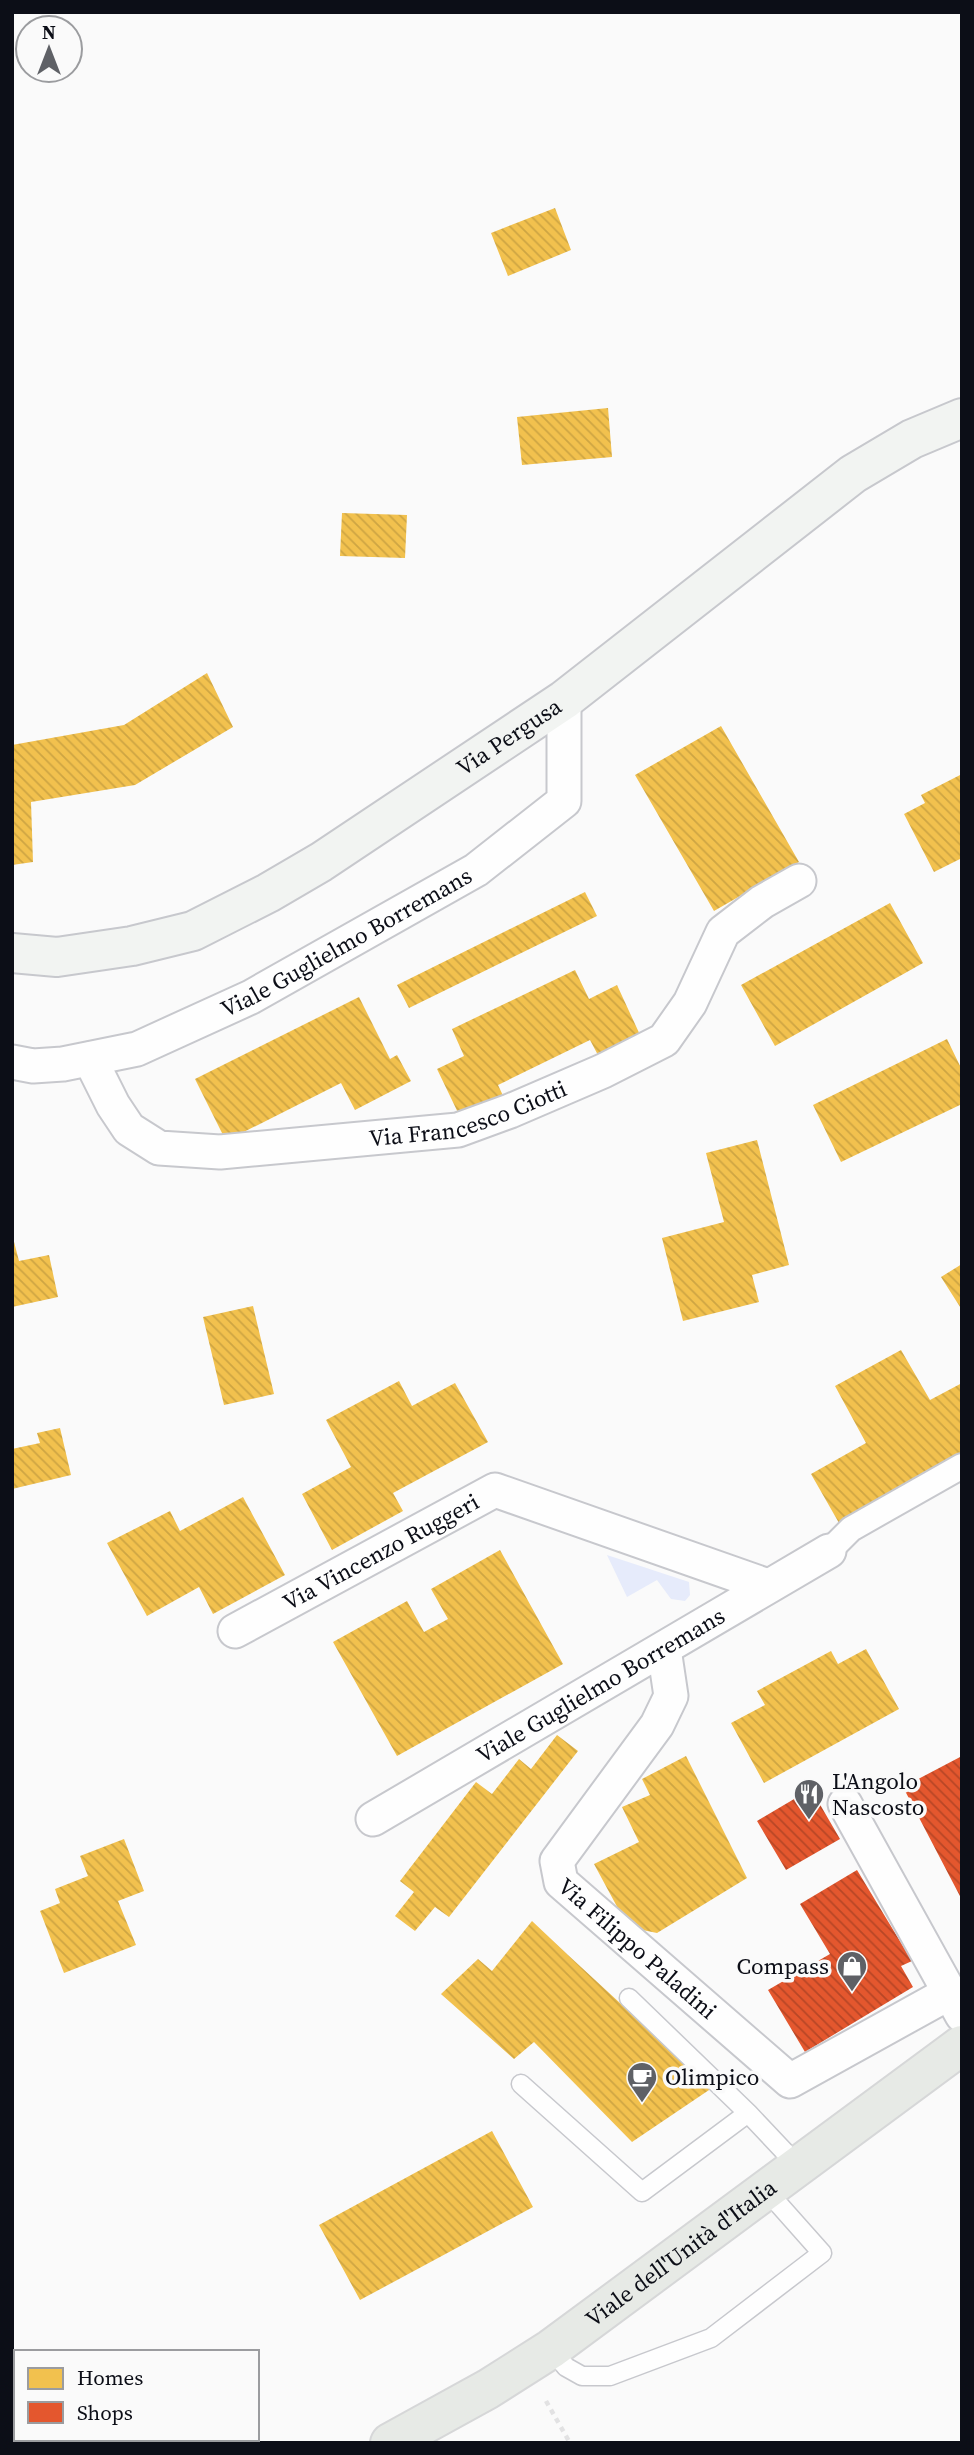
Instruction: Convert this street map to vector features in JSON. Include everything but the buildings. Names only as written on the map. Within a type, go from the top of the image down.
[{"type":"main road","name":"Via Pergusa","points":[[12,953],[57,957],[132,946],[194,931],[268,893],[321,862],[564,700],[853,474],[912,439],[962,418]]},
{"type":"main road","name":"Viale dell'Unità d'Italia","points":[[390,2443],[488,2389],[551,2349],[962,2045]]},
{"type":"street","name":"Viale Guglielmo Borremans","points":[[12,1062],[33,1066],[90,1059],[138,1049],[251,998],[476,870],[564,801],[564,700]]},
{"type":"street","name":"Via Francesco Ciotti","points":[[90,1059],[113,1105],[129,1129],[159,1148],[219,1152],[458,1130],[603,1071],[664,1040],[690,1003],[723,932],[762,902],[799,881]]},
{"type":"street","points":[[829,1551],[851,1529],[962,1466]]},
{"type":"street","name":"Via Vincenzo Ruggeri","points":[[235,1631],[495,1490],[768,1586]]},
{"type":"street","name":"Viale Guglielmo Borremans","points":[[373,1819],[829,1551]]},
{"type":"street","name":"Via Filippo Paladini","points":[[664,1648],[671,1696],[657,1725],[557,1861],[561,1882],[790,2081],[955,2004]]},
{"type":"street","points":[[845,1804],[955,2004]]},
{"type":"lane","points":[[629,1998],[748,2113],[798,2166]]},
{"type":"lane","points":[[521,2084],[642,2192],[748,2113]]},
{"type":"lane","points":[[551,2349],[566,2367],[582,2376],[610,2376],[711,2338],[822,2253],[766,2190]]},
{"type":"path","points":[[544,2399],[570,2443]]},
{"type":"shaded area","points":[[607,1555],[689,1582],[690,1595],[685,1601],[671,1599],[657,1580],[627,1597]]},
{"type":"place","name":"L'Angolo Nascosto","points":[[809,1821]]},
{"type":"place","name":"Compass","points":[[852,1993]]},
{"type":"place","name":"Olimpico","points":[[642,2104]]}]
